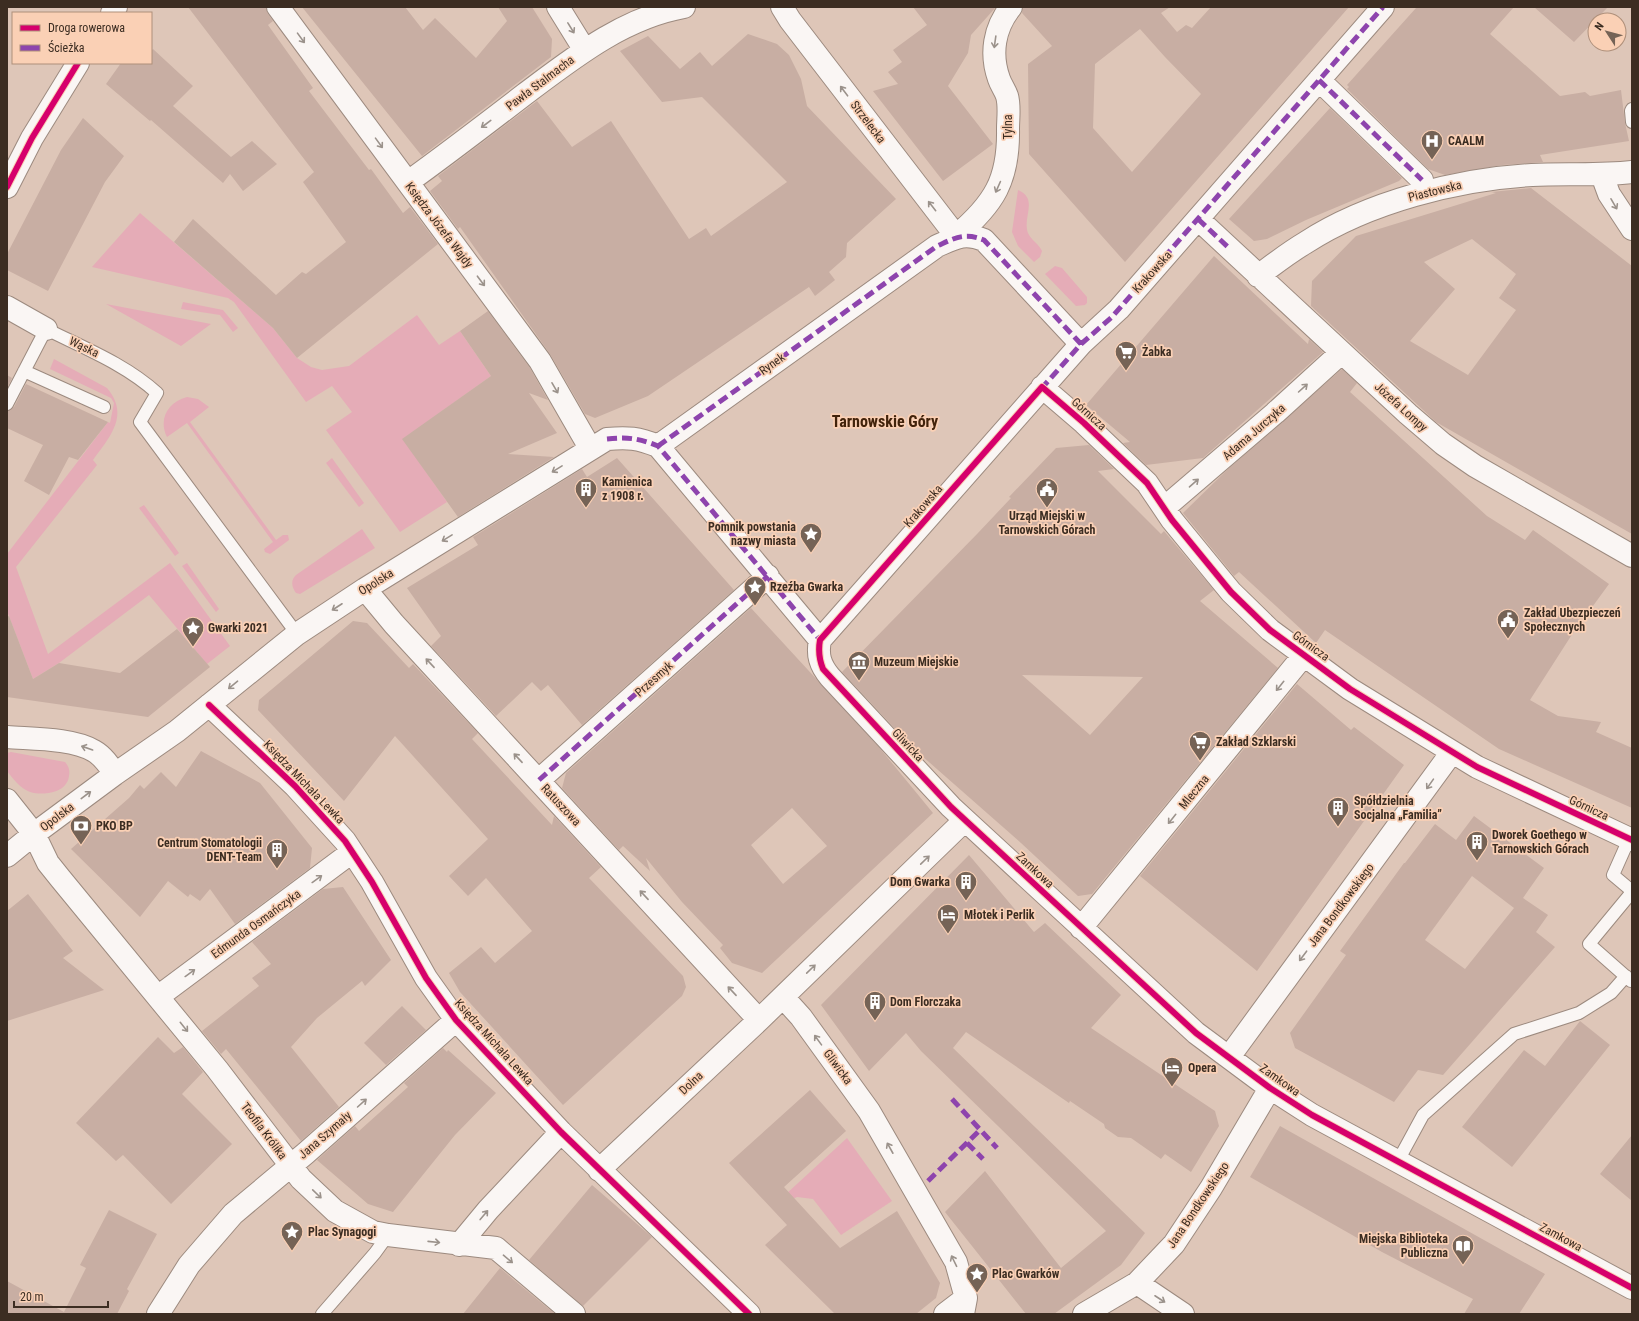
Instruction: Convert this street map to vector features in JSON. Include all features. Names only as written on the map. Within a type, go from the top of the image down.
[{"type":"street","name":"Księdza Józefa Wajdy","points":[[278,7],[540,361],[599,444]]},
{"type":"street","points":[[558,7],[584,50]]},
{"type":"street","name":"Pawła Stalmacha","points":[[408,182],[584,50],[629,26],[674,9],[684,7]]},
{"type":"street","name":"Strzelecka","points":[[782,7],[790,20],[956,236]]},
{"type":"street","name":"Tylna","points":[[956,236],[973,222],[988,205],[997,191],[1008,158],[1007,95],[996,67],[994,53],[997,30],[1011,7]]},
{"type":"street","name":"Krakowska","points":[[820,640],[1042,387],[1081,344],[1112,317],[1383,7]]},
{"type":"street","points":[[7,187],[32,138],[77,64]]},
{"type":"street","points":[[1319,80],[1422,180]]},
{"type":"street","name":"Piastowska","points":[[1258,276],[1304,243],[1327,230],[1382,206],[1427,191],[1481,181],[1532,175],[1602,175],[1632,172]]},
{"type":"street","points":[[1602,175],[1609,194],[1632,229]]},
{"type":"street","name":"Józefa Lompy","points":[[1198,219],[1341,353],[1443,444],[1475,466],[1632,556]]},
{"type":"street","points":[[956,236],[975,237],[984,240],[1081,344]]},
{"type":"street","name":"Rynek","points":[[658,446],[937,246],[956,236]]},
{"type":"street","name":"Wąska","points":[[7,308],[46,329]]},
{"type":"street","name":"Adama Jurczyka","points":[[1164,508],[1276,413],[1341,353]]},
{"type":"street","name":"Górnicza","points":[[1042,387],[1084,423],[1147,483],[1172,520],[1247,609],[1270,630],[1350,689],[1477,767],[1631,840]]},
{"type":"street","name":"Opolska","points":[[7,800],[34,834],[115,774],[177,731],[296,634],[365,588],[599,444],[625,437],[638,438],[658,446]]},
{"type":"street","points":[[658,446],[820,640]]},
{"type":"street","name":"Przesmyk","points":[[539,780],[768,576]]},
{"type":"street","name":"Ratuszowa","points":[[365,588],[394,624],[759,1020]]},
{"type":"street","name":"Gliwicka","points":[[820,640],[818,648],[823,669],[945,801],[965,820]]},
{"type":"street","name":"Mleczna","points":[[1082,928],[1304,655]]},
{"type":"street","name":"Księdza Michała Lewka","points":[[209,705],[295,786],[336,830],[372,882],[426,978],[456,1020],[561,1132],[749,1314]]},
{"type":"street","points":[[7,737],[66,743],[85,747],[99,755],[115,774]]},
{"type":"street","name":"Jana Bondkowskiego","points":[[1229,1057],[1452,752]]},
{"type":"street","points":[[782,996],[965,820]]},
{"type":"street","name":"Zamkowa","points":[[965,820],[1196,1033],[1270,1088],[1312,1115],[1632,1288]]},
{"type":"street","points":[[7,856],[34,834]]},
{"type":"street","name":"Teofila Królika","points":[[34,834],[48,863],[159,996],[217,1069],[290,1166],[301,1179],[335,1211],[373,1232],[388,1236],[496,1248],[574,1314]]},
{"type":"street","name":"Edmunda Osmańczyka","points":[[159,996],[352,852]]},
{"type":"street","name":"Gliwicka","points":[[782,996],[801,1017],[869,1112],[956,1262],[964,1306],[946,1314]]},
{"type":"street","name":"Dolna","points":[[599,1170],[759,1020],[782,996]]},
{"type":"street","name":"Jana Szymały","points":[[160,1313],[189,1265],[234,1214],[456,1020]]},
{"type":"street","name":"Jana Bondkowskiego","points":[[1084,1314],[1137,1283],[1174,1244],[1215,1182],[1270,1088]]},
{"type":"street","points":[[459,1245],[488,1210],[561,1132]]},
{"type":"street","points":[[1137,1283],[1183,1314]]},
{"type":"lane","points":[[1632,109],[1630,111],[1632,122]]},
{"type":"lane","points":[[7,404],[46,329]]},
{"type":"lane","name":"Wąska","points":[[46,329],[119,365],[146,383],[156,393],[140,422],[296,634]]},
{"type":"lane","points":[[24,371],[104,407]]},
{"type":"lane","points":[[1398,1161],[1423,1115],[1514,1034],[1580,1012],[1611,993],[1629,979],[1589,944],[1632,891],[1613,875],[1631,840]]},
{"type":"lane","points":[[322,1314],[388,1236]]},
{"type":"shaded area","points":[[1018,190],[1028,198],[1028,233],[1042,251],[1040,257],[1034,262],[1018,246],[1012,232]]},
{"type":"shaded area","points":[[140,213],[273,328],[297,358],[311,367],[322,370],[349,366],[417,315],[439,345],[460,331],[491,376],[403,439],[447,502],[400,532],[326,430],[352,412],[332,386],[306,402],[234,302],[228,298],[92,267]]},
{"type":"shaded area","points":[[1055,266],[1062,268],[1087,297],[1087,303],[1085,305],[1076,306],[1045,274]]},
{"type":"shaded area","points":[[183,302],[223,310],[238,328],[233,332],[220,315],[181,309]]},
{"type":"shaded area","points":[[106,304],[211,324],[181,346]]},
{"type":"shaded area","points":[[54,359],[107,388],[114,398],[117,407],[117,417],[115,426],[106,443],[93,460],[97,465],[16,567],[48,654],[170,563],[230,646],[207,664],[149,595],[59,663],[33,679],[7,611],[7,554],[108,422],[110,423],[114,403],[111,398],[50,369]]},
{"type":"shaded area","points":[[187,397],[198,399],[209,407],[190,422],[276,540],[283,535],[288,535],[289,540],[270,554],[265,552],[264,549],[273,542],[187,423],[167,437],[164,430],[164,418],[166,412],[180,399]]},
{"type":"shaded area","points":[[332,458],[364,503],[359,507],[326,463]]},
{"type":"shaded area","points":[[144,505],[179,553],[175,556],[139,508]]},
{"type":"shaded area","points":[[362,529],[375,548],[300,594],[296,593],[292,584],[296,575]]},
{"type":"shaded area","points":[[187,563],[219,609],[216,612],[182,566]]},
{"type":"shaded area","points":[[11,752],[65,762],[69,770],[67,782],[59,790],[54,792],[42,794],[26,790],[17,783],[7,771],[7,753]]},
{"type":"shaded area","points":[[847,1138],[892,1201],[841,1235],[813,1199],[797,1197],[789,1201],[785,1195]]},
{"type":"building","points":[[188,7],[266,7],[268,14],[273,21],[268,25],[313,88],[309,91],[369,170],[371,169],[403,213],[410,207],[438,244],[297,358],[273,328],[174,242],[193,219],[276,295],[302,272],[306,274],[346,242],[303,182],[314,172]]},
{"type":"building","points":[[302,7],[405,7],[423,30],[435,18],[476,58],[507,21],[498,7],[532,7],[552,39],[551,57],[422,156]]},
{"type":"building","points":[[913,7],[996,7],[971,35],[968,53],[948,86],[993,144],[943,181],[873,91],[898,84],[888,72],[902,62],[893,50],[927,25]]},
{"type":"building","points":[[1023,7],[1170,7],[1161,13],[1177,32],[1186,25],[1192,28],[1211,7],[1349,7],[1125,262],[1029,154],[1028,64],[1052,46],[1022,13]],"holes":[[[1140,29],[1201,94],[1132,172],[1093,128],[1095,64]]]},
{"type":"building","points":[[1514,7],[1490,34],[1560,96],[1585,92],[1590,96],[1621,90],[1629,141],[1540,155],[1543,162],[1502,165],[1445,175],[1428,169],[1347,89],[1349,87],[1347,85],[1416,8]]},
{"type":"building","points":[[1534,7],[1608,7],[1603,12],[1587,12],[1587,29],[1574,42]]},
{"type":"building","points":[[748,34],[777,44],[789,55],[801,79],[807,106],[896,199],[847,243],[846,257],[829,272],[835,280],[815,296],[809,287],[648,396],[595,418],[585,414],[550,354],[460,227],[458,229],[430,191],[442,181],[438,176],[537,101],[572,147],[611,121],[689,239],[706,228],[711,236],[787,182],[702,97],[662,102],[620,51],[648,36],[680,69],[700,52],[712,66]]},
{"type":"building","points":[[153,49],[193,86],[173,106],[231,157],[252,141],[277,164],[243,191],[230,174],[223,183],[151,120],[150,121],[106,84],[120,64],[152,64]]},
{"type":"building","points":[[1330,108],[1402,178],[1399,181],[1306,220],[1267,239],[1254,241],[1229,219]]},
{"type":"building","points":[[83,118],[124,156],[105,182],[48,291],[7,270],[7,254],[61,150]]},
{"type":"building","points":[[1531,188],[1632,266],[1632,534],[1436,422],[1311,306],[1312,281],[1356,236],[1496,193],[1491,192]],"holes":[[[1472,239],[1516,274],[1499,298],[1516,310],[1468,375],[1410,341],[1455,289],[1424,262]]]},
{"type":"building","points":[[1214,256],[1308,344],[1309,339],[1323,352],[1203,458],[1146,465],[1123,443],[1130,442],[1086,405]]},
{"type":"building","points":[[488,311],[530,368],[548,400],[529,393],[557,433],[508,454],[554,457],[458,517],[402,439],[491,376],[460,331]]},
{"type":"building","points":[[1342,369],[1357,383],[1350,392],[1487,516],[1525,540],[1533,530],[1609,584],[1571,636],[1530,700],[1558,716],[1601,722],[1596,732],[1632,748],[1632,808],[1499,749],[1325,630],[1316,643],[1239,572],[1234,576],[1183,513],[1228,469]]},
{"type":"building","points":[[7,375],[12,378],[7,388]]},
{"type":"building","points":[[26,384],[108,422],[78,460],[69,457],[49,495],[24,481],[43,445],[7,428],[7,411],[14,407]]},
{"type":"building","points":[[1089,445],[1114,469],[1098,471],[1161,534],[1164,531],[1214,590],[1200,601],[1278,668],[1092,894],[1078,896],[1021,843],[913,748],[842,672],[978,533],[1011,498],[1009,497],[1056,448]],"holes":[[[1022,675],[1143,677],[1090,735]]]},
{"type":"building","points":[[617,458],[734,590],[582,725],[548,685],[541,691],[532,682],[496,716],[431,646],[441,636],[407,588],[478,545],[473,537],[582,469],[587,477]]},
{"type":"building","points":[[751,608],[878,746],[933,813],[762,973],[732,963],[720,948],[723,945],[682,902],[646,858],[650,871],[623,846],[619,850],[562,788],[566,773]],"holes":[[[792,808],[827,846],[783,884],[751,845]]]},
{"type":"building","points":[[9,616],[33,679],[59,663],[120,673],[177,629],[210,667],[148,717],[7,697],[7,617]]},
{"type":"building","points":[[353,621],[367,623],[409,668],[413,664],[478,733],[472,739],[552,825],[554,816],[601,867],[589,878],[683,976],[686,987],[682,996],[563,1105],[460,992],[449,973],[481,947],[495,963],[532,931],[486,878],[468,896],[449,876],[488,839],[395,736],[344,801],[258,710],[259,700]]},
{"type":"building","points":[[1297,684],[1351,730],[1354,727],[1404,765],[1257,971],[1140,876]]},
{"type":"building","points":[[201,751],[260,783],[312,848],[310,868],[235,924],[210,889],[200,901],[190,894],[188,897],[168,881],[140,917],[71,849],[129,798],[140,785],[144,789],[161,772],[176,787]]},
{"type":"building","points":[[1474,816],[1544,868],[1523,898],[1548,915],[1536,932],[1555,947],[1443,1075],[1418,1070],[1394,1102],[1295,1048],[1290,1033],[1346,955],[1340,951],[1404,863],[1435,824],[1456,840]],"holes":[[[1472,876],[1514,908],[1465,969],[1425,940]]]},
{"type":"building","points":[[969,855],[1034,932],[1045,923],[1121,995],[1091,1028],[1215,1111],[1219,1126],[1191,1172],[1165,1154],[1161,1159],[1131,1138],[1118,1137],[1105,1128],[1104,1124],[1070,1101],[1069,1103],[966,1032],[953,1048],[1145,1233],[1121,1265],[1054,1314],[1026,1314],[945,1212],[985,1171],[1061,1268],[1106,1231],[921,1051],[906,1033],[869,1071],[821,1005]]},
{"type":"building","points":[[343,887],[391,960],[365,986],[362,981],[317,1018],[291,1047],[339,1107],[301,1141],[226,1049],[221,1054],[202,1031],[259,986],[252,978],[271,964],[252,942],[323,889]]},
{"type":"building","points":[[28,894],[73,951],[63,958],[104,990],[7,1021],[7,911]]},
{"type":"building","points":[[402,1006],[426,1030],[386,1065],[364,1043]]},
{"type":"building","points":[[1580,1021],[1610,1045],[1512,1167],[1462,1127],[1524,1050],[1545,1066]]},
{"type":"building","points":[[158,1037],[174,1053],[183,1047],[203,1072],[182,1094],[232,1144],[171,1204],[123,1155],[116,1161],[76,1123]]},
{"type":"building","points":[[443,1048],[447,1052],[448,1050],[496,1093],[455,1135],[393,1212],[368,1204],[317,1160],[355,1126],[359,1131],[408,1087],[404,1083]]},
{"type":"building","points":[[810,1090],[846,1131],[784,1187],[840,1248],[897,1211],[940,1283],[936,1298],[916,1314],[835,1314],[765,1245],[787,1225],[729,1163]]},
{"type":"building","points":[[1280,1126],[1545,1274],[1519,1314],[1464,1314],[1473,1299],[1382,1252],[1250,1177]]},
{"type":"building","points":[[1632,1135],[1632,1201],[1600,1174]]},
{"type":"building","points":[[592,1185],[652,1237],[583,1306],[529,1260]]},
{"type":"building","points":[[109,1210],[157,1234],[127,1289],[129,1291],[117,1314],[7,1314],[7,1281],[64,1312],[86,1268],[80,1265]]},
{"type":"building","points":[[500,1268],[514,1280],[555,1314],[463,1314]]},
{"type":"marked path","points":[[1041,389],[1081,344],[1112,317],[1383,7]]},
{"type":"marked path","points":[[1319,80],[1422,180]]},
{"type":"marked path","points":[[1198,219],[1229,248]]},
{"type":"marked path","points":[[658,446],[937,246],[960,237],[971,236],[984,240],[1081,344]]},
{"type":"marked path","points":[[607,439],[633,439],[645,441],[658,446],[820,640]]},
{"type":"marked path","points":[[539,780],[768,576]]},
{"type":"marked path","points":[[952,1099],[997,1148]]},
{"type":"marked path","points":[[928,1181],[981,1129]]},
{"type":"marked path","points":[[967,1143],[983,1159]]},
{"type":"cycle path","points":[[7,187],[32,138],[77,64]]},
{"type":"cycle path","points":[[1632,840],[1477,767],[1350,689],[1270,630],[1231,592],[1172,520],[1147,483],[1084,423],[1042,387],[820,640],[819,655],[823,669],[951,807],[1196,1033],[1270,1088],[1312,1115],[1632,1288]]},
{"type":"cycle path","points":[[209,705],[295,786],[345,841],[372,882],[426,978],[456,1020],[561,1132],[749,1314]]},
{"type":"place","name":"CAALM","points":[[1432,160]]},
{"type":"place","name":"Żabka","points":[[1126,372]]},
{"type":"place","name":"Kamienica z 1908 r.","points":[[586,508]]},
{"type":"place","name":"Urząd Miejski w Tarnowskich Górach","points":[[1047,508]]},
{"type":"place","name":"Pomnik powstania nazwy miasta","points":[[811,554]]},
{"type":"place","name":"Rzeźba Gwarka","points":[[755,606]]},
{"type":"place","name":"Zakład Ubezpieczeń Społecznych","points":[[1508,640]]},
{"type":"place","name":"Gwarki 2021","points":[[193,648]]},
{"type":"place","name":"Muzeum Miejskie","points":[[859,682]]},
{"type":"place","name":"Zakład Szklarski","points":[[1200,762]]},
{"type":"place","name":"Spółdzielnia Socjalna „Familia”","points":[[1338,828]]},
{"type":"place","name":"PKO BP","points":[[81,846]]},
{"type":"place","name":"Dworek Goethego w Tarnowskich Górach","points":[[1477,862]]},
{"type":"place","name":"Centrum Stomatologii DENT-Team","points":[[277,870]]},
{"type":"place","name":"Dom Gwarka","points":[[966,902]]},
{"type":"place","name":"Młotek i Perlik","points":[[948,934]]},
{"type":"place","name":"Dom Florczaka","points":[[875,1022]]},
{"type":"place","name":"Opera","points":[[1172,1088]]},
{"type":"place","name":"Plac Synagogi","points":[[292,1252]]},
{"type":"place","name":"Miejska Biblioteka Publiczna","points":[[1463,1266]]},
{"type":"place","name":"Plac Gwarków","points":[[977,1294]]},
{"type":"district","name":"Tarnowskie Góry","points":[[885,421]]}]
